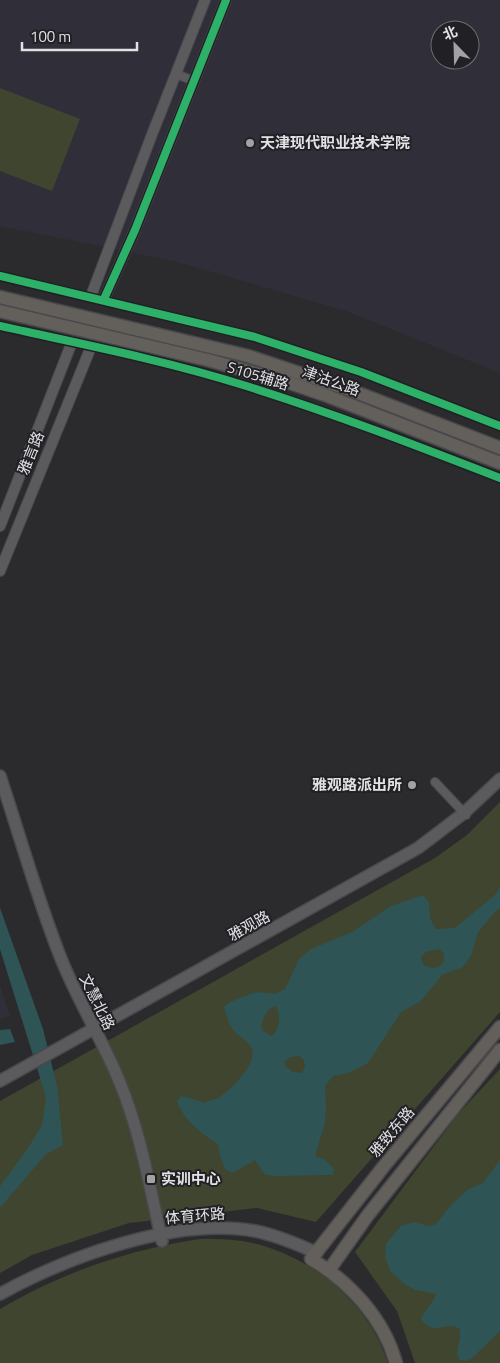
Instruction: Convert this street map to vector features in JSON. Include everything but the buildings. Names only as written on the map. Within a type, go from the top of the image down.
[{"type":"main road","name":"津沽公路","points":[[0,297],[257,359],[361,395],[500,448]]},
{"type":"main road","name":"津沽公路","points":[[0,311],[208,360],[284,381],[500,463]]},
{"type":"main road","name":"文慧北路","points":[[0,776],[59,955],[92,1032]]},
{"type":"main road","name":"雅观路","points":[[466,814],[500,779]]},
{"type":"main road","name":"雅观路","points":[[0,1086],[63,1048],[429,841],[466,814],[500,785]]},
{"type":"main road","name":"文慧北路","points":[[0,796],[51,950],[67,990],[114,1070],[130,1112],[158,1239]]},
{"type":"main road","name":"雅致东路","points":[[314,1256],[384,1166],[500,1027]]},
{"type":"main road","points":[[331,1267],[368,1215],[500,1050]]},
{"type":"main road","name":"雅观路","points":[[0,1081],[25,1070]]},
{"type":"main road","name":"体育环路","points":[[0,1294],[72,1261],[114,1247],[206,1228],[241,1229],[274,1236],[314,1256],[359,1287],[378,1312],[391,1334],[403,1363]]},
{"type":"main road","name":"体育环路","points":[[0,1302],[37,1283],[84,1264],[158,1239]]},
{"type":"main road","name":"体育环路","points":[[331,1267],[378,1322],[396,1363]]},
{"type":"street","points":[[91,296],[205,0]]},
{"type":"street","points":[[104,299],[130,244],[226,0]]},
{"type":"street","points":[[176,74],[194,81]]},
{"type":"street","points":[[112,239],[130,244]]},
{"type":"street","name":"雅言路","points":[[0,526],[72,342]]},
{"type":"street","name":"雅言路","points":[[0,571],[91,346]]},
{"type":"street","points":[[435,782],[466,814]]},
{"type":"shaded area","name":"天津现代职业技术学院","points":[[0,0],[500,0],[500,373],[346,311],[174,261],[0,226]]},
{"type":"shaded area","points":[[0,985],[10,1016],[0,1019]]},
{"type":"green space","points":[[0,88],[80,119],[52,191],[0,171]]},
{"type":"green space","points":[[500,802],[500,1012],[316,1222],[257,1208],[129,1223],[32,1255],[0,1273],[0,1101],[435,858],[467,835]]},
{"type":"green space","points":[[500,1069],[500,1363],[415,1363],[397,1311],[355,1252],[458,1114]]},
{"type":"green space","points":[[200,1239],[250,1242],[279,1251],[320,1273],[354,1304],[368,1322],[380,1342],[388,1363],[0,1363],[0,1309],[47,1284],[97,1264],[148,1249]]},
{"type":"water","points":[[500,887],[500,908],[478,932],[471,956],[463,967],[442,975],[421,1001],[401,1012],[368,1063],[348,1073],[333,1076],[325,1086],[325,1123],[315,1156],[324,1159],[334,1169],[333,1175],[265,1175],[255,1160],[233,1173],[225,1169],[218,1144],[188,1120],[177,1101],[181,1096],[203,1103],[218,1098],[236,1083],[248,1068],[253,1053],[251,1047],[232,1029],[224,1007],[230,1002],[256,992],[275,994],[285,989],[299,959],[311,949],[352,932],[391,906],[423,895],[429,902],[430,918],[436,929],[455,928],[496,894]],"holes":[[[439,949],[444,954],[444,961],[439,967],[432,968],[424,965],[421,957],[426,952]],[[276,1006],[279,1018],[277,1030],[272,1036],[263,1031],[261,1025],[266,1013]],[[300,1056],[304,1060],[305,1067],[302,1073],[293,1072],[285,1066],[284,1061],[291,1057]]]},
{"type":"water","points":[[0,908],[43,1029],[57,1086],[63,1145],[46,1154],[0,1208],[0,1186],[28,1148],[42,1125],[46,1097],[0,949]]},
{"type":"water","points":[[10,1029],[15,1042],[0,1045],[0,1030]]},
{"type":"water","points":[[500,1160],[500,1331],[472,1358],[466,1361],[460,1360],[457,1354],[460,1329],[450,1326],[436,1328],[426,1325],[421,1319],[436,1294],[415,1290],[403,1283],[390,1271],[385,1257],[386,1244],[401,1226],[414,1222],[429,1226],[436,1224],[452,1204],[467,1190],[483,1183]]},
{"type":"cycle path","points":[[104,299],[135,230],[226,0]]},
{"type":"cycle path","points":[[0,276],[255,337],[361,372],[500,426]]},
{"type":"cycle path","name":"S105辅路","points":[[0,326],[153,360],[276,395],[500,478]]},
{"type":"place","name":"天津现代职业技术学院","points":[[250,143]]},
{"type":"place","name":"雅观路派出所","points":[[412,785]]},
{"type":"place","name":"实训中心","points":[[151,1179]]}]
